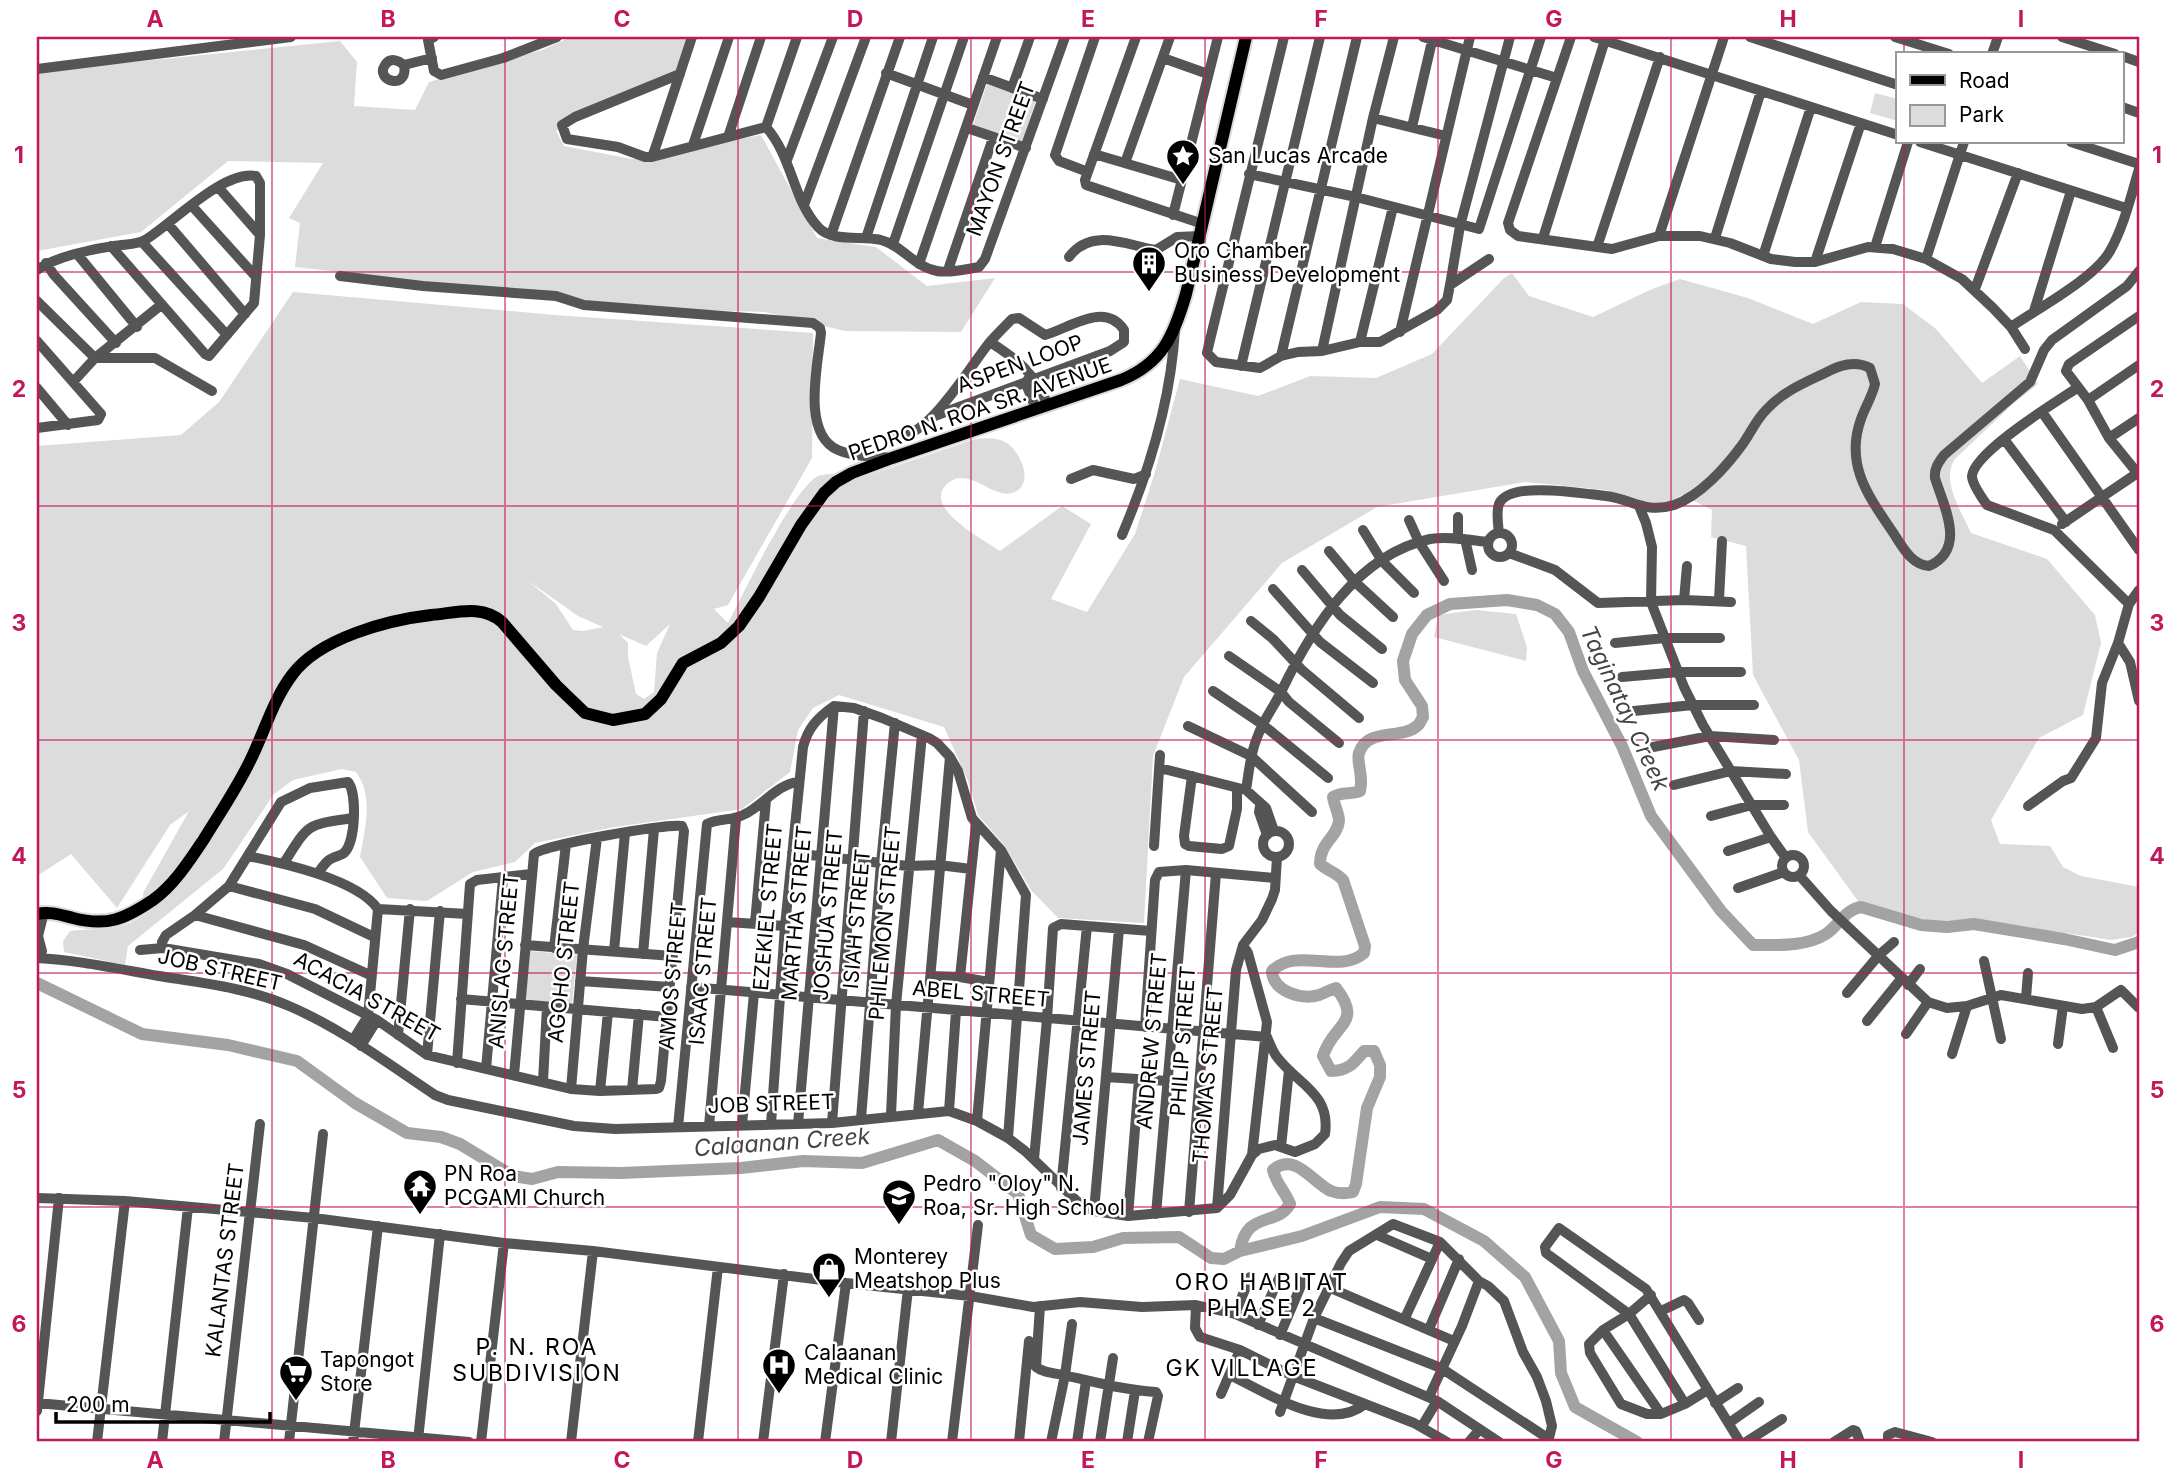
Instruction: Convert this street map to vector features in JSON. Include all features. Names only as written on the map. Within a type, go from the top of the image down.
[{"type":"main road","name":"PEDRO N. ROA SR. AVENUE","points":[[41,913],[106,922],[125,917],[155,898],[172,882],[230,799],[292,674],[317,653],[361,631],[413,618],[480,610],[493,614],[502,622],[556,685],[585,713],[613,720],[645,714],[661,699],[678,668],[688,658],[721,643],[739,626],[824,493],[842,478],[892,458],[1138,373],[1160,353],[1176,326],[1247,39]]},
{"type":"street","points":[[37,69],[291,37]]},
{"type":"street","points":[[434,37],[428,40],[434,71],[442,75],[468,69],[528,42],[557,37]]},
{"type":"street","points":[[652,157],[692,37]]},
{"type":"street","points":[[693,145],[729,37]]},
{"type":"street","points":[[728,137],[761,37]]},
{"type":"street","points":[[766,127],[797,37]]},
{"type":"street","points":[[787,160],[833,37]]},
{"type":"street","points":[[804,205],[866,37]]},
{"type":"street","points":[[766,127],[787,160],[804,205],[818,227],[831,235],[900,37]]},
{"type":"street","points":[[866,238],[933,37]]},
{"type":"street","points":[[893,244],[964,37]]},
{"type":"street","points":[[919,264],[997,37]]},
{"type":"street","points":[[1012,88],[1030,37]]},
{"type":"street","name":"MAYON STREET","points":[[831,235],[893,244],[919,264],[940,272],[975,268],[982,264],[1065,37]]},
{"type":"street","points":[[1088,172],[1059,161],[1055,155],[1096,37]]},
{"type":"street","points":[[1136,37],[1094,154],[1086,185],[1173,215],[1201,230]]},
{"type":"street","points":[[1125,163],[1170,37]]},
{"type":"street","points":[[1173,215],[1218,37]]},
{"type":"street","points":[[1284,37],[1207,353],[1213,360],[1260,368],[1281,356],[1322,351],[1360,342],[1380,342],[1437,310],[1447,300],[1460,226],[1510,37]]},
{"type":"street","points":[[1241,366],[1320,37]]},
{"type":"street","points":[[1281,356],[1357,37]]},
{"type":"street","points":[[1322,351],[1373,118],[1394,37]]},
{"type":"street","points":[[1400,332],[1471,37]]},
{"type":"street","points":[[1249,174],[1356,197],[1460,226],[1481,227],[1541,37]]},
{"type":"street","points":[[1571,37],[1508,223],[1510,230],[1518,236],[1618,248],[1675,234],[1716,238],[1783,261],[1815,262],[1874,247],[1893,249],[1926,259],[1975,289],[2011,327],[2025,349]]},
{"type":"street","points":[[1659,236],[1724,37]]},
{"type":"street","points":[[1749,37],[1896,84]]},
{"type":"street","points":[[1895,37],[1943,52]]},
{"type":"street","points":[[2062,37],[2109,52]]},
{"type":"street","points":[[1412,127],[1429,38],[1558,78]]},
{"type":"street","points":[[1544,238],[1599,39],[1896,134]]},
{"type":"street","points":[[1597,247],[1660,57]]},
{"type":"street","points":[[404,65],[432,58]]},
{"type":"street","points":[[1163,58],[1208,74]]},
{"type":"street","points":[[886,73],[973,105]]},
{"type":"street","points":[[680,74],[598,106],[562,125],[563,135],[567,139],[618,147],[652,157],[766,127]]},
{"type":"street","points":[[983,77],[1043,99]]},
{"type":"street","points":[[1716,238],[1761,91]]},
{"type":"street","points":[[1763,256],[1811,107]]},
{"type":"street","points":[[1373,118],[1446,136]]},
{"type":"street","points":[[1815,262],[1861,123]]},
{"type":"street","points":[[967,128],[1026,148]]},
{"type":"street","points":[[947,270],[993,138]]},
{"type":"street","points":[[1874,247],[1907,144]]},
{"type":"street","points":[[1926,144],[2126,208]]},
{"type":"street","points":[[1926,259],[1963,144]]},
{"type":"street","points":[[2011,327],[2092,272],[2104,260],[2116,237],[2139,166],[2077,144]]},
{"type":"street","points":[[1094,154],[1182,180]]},
{"type":"street","points":[[1975,289],[2018,173]]},
{"type":"street","points":[[42,267],[111,246],[142,243],[218,187],[247,174],[256,176],[260,183],[260,235],[254,303],[212,354],[205,354],[111,246]]},
{"type":"street","points":[[218,187],[260,235]]},
{"type":"street","points":[[2034,312],[2071,191]]},
{"type":"street","points":[[192,206],[256,277]]},
{"type":"street","points":[[1360,342],[1393,207]]},
{"type":"street","points":[[168,224],[245,314]]},
{"type":"street","points":[[1069,257],[1084,242],[1110,240],[1156,250],[1177,237],[1201,230]]},
{"type":"street","points":[[142,243],[227,335]]},
{"type":"street","points":[[78,255],[136,327]]},
{"type":"street","points":[[1450,285],[1489,259]]},
{"type":"street","points":[[42,267],[54,275],[116,343]]},
{"type":"street","points":[[1499,533],[1500,501],[1515,493],[1540,490],[1617,497],[1639,506],[1666,507],[1689,498],[1731,458],[1758,418],[1772,403],[1794,387],[1829,370],[1849,364],[1862,364],[1870,368],[1875,384],[1860,421],[1856,444],[1859,477],[1879,512],[1910,556],[1923,566],[1935,563],[1950,545],[1951,535],[1935,478],[1934,471],[1938,463],[2030,382],[2044,350],[2052,340],[2127,286],[2139,271]]},
{"type":"street","points":[[340,276],[423,286],[556,296],[584,305],[813,323],[820,328],[821,333],[814,410],[817,426],[828,443],[840,451],[892,458]]},
{"type":"street","points":[[37,301],[95,358],[155,358],[212,391]]},
{"type":"street","points":[[74,381],[95,358],[161,305]]},
{"type":"street","name":"ASPEN LOOP","points":[[932,417],[1120,346],[1125,336],[1120,324],[1097,316],[1045,335],[1019,318],[1012,319],[990,342]]},
{"type":"street","points":[[2054,530],[2139,473],[2109,438],[2088,400],[2066,371],[2069,363],[2139,316]]},
{"type":"street","points":[[1122,535],[1142,489],[1162,418],[1176,326]]},
{"type":"street","points":[[37,341],[101,414],[99,420],[37,428]]},
{"type":"street","points":[[894,438],[906,437],[932,417],[990,342],[1013,357],[1031,379],[1042,407]]},
{"type":"street","points":[[2088,400],[2139,365]]},
{"type":"street","points":[[37,388],[68,425]]},
{"type":"street","points":[[2077,388],[1989,451],[1972,475],[1973,480],[1984,501],[1993,508],[2054,530],[2129,604]]},
{"type":"street","points":[[2042,412],[2139,550]]},
{"type":"street","points":[[2109,438],[2139,418]]},
{"type":"street","points":[[2004,439],[2066,522]]},
{"type":"street","points":[[1071,479],[1093,470],[1134,479],[1146,474]]},
{"type":"street","points":[[1639,506],[1652,547],[1651,602],[1679,672],[1710,736],[1786,858]]},
{"type":"street","points":[[1458,517],[1472,570]]},
{"type":"street","points":[[1409,520],[1419,542],[1444,581]]},
{"type":"street","points":[[1363,530],[1382,561],[1414,593]]},
{"type":"street","points":[[1499,533],[1505,533],[1512,546],[1510,553],[1503,557],[1494,555],[1488,542],[1492,536],[1499,533]]},
{"type":"street","points":[[1192,776],[1185,844],[1222,849],[1229,846],[1241,789],[1262,724],[1314,634],[1354,581],[1382,561],[1419,542],[1437,538],[1488,542]]},
{"type":"street","points":[[1718,600],[1722,541]]},
{"type":"street","points":[[1329,551],[1354,581],[1393,617]]},
{"type":"street","points":[[1510,553],[1555,570],[1598,603],[1684,600],[1731,602]]},
{"type":"street","points":[[1684,600],[1688,566]]},
{"type":"street","points":[[1302,570],[1340,615],[1382,649]]},
{"type":"street","points":[[1273,589],[1320,642],[1373,683]]},
{"type":"street","points":[[2028,806],[2071,778],[2096,738],[2102,683],[2118,643],[2129,604],[2139,590]]},
{"type":"street","points":[[1251,621],[1273,639],[1302,670],[1359,718]]},
{"type":"street","points":[[1615,643],[1665,638],[1720,638]]},
{"type":"street","points":[[2118,643],[2130,662],[2139,701]]},
{"type":"street","points":[[1229,656],[1281,692],[1289,702],[1339,743]]},
{"type":"street","points":[[1622,677],[1679,672],[1741,672]]},
{"type":"street","points":[[1213,691],[1262,724],[1328,778]]},
{"type":"street","points":[[1634,711],[1693,705],[1754,705]]},
{"type":"street","points":[[834,706],[864,711],[922,734],[937,743],[958,771],[976,825],[1000,850],[1026,895],[1009,1138]]},
{"type":"street","name":"EZEKIEL STREET","points":[[771,1124],[785,926],[803,747],[809,729],[817,718],[834,706]]},
{"type":"street","name":"MARTHA STREET","points":[[798,1124],[834,706]]},
{"type":"street","name":"JOSHUA STREET","points":[[832,1122],[864,711]]},
{"type":"street","name":"ISIAH STREET","points":[[861,1119],[895,723]]},
{"type":"street","points":[[1188,726],[1251,756],[1312,812]]},
{"type":"street","name":"PHILEMON STREET","points":[[891,1115],[896,1005],[922,734]]},
{"type":"street","points":[[1648,748],[1710,736],[1774,740]]},
{"type":"street","points":[[1154,846],[1160,755]]},
{"type":"street","points":[[918,1114],[950,757]]},
{"type":"street","points":[[1160,768],[1241,789],[1266,808],[1270,833],[1263,843],[1265,851],[1277,857],[1284,854],[1289,843],[1282,833],[1270,833]]},
{"type":"street","points":[[1674,785],[1731,771],[1786,774]]},
{"type":"street","points":[[163,948],[162,942],[166,935],[229,886],[281,802],[310,788],[348,782],[353,790],[352,835],[346,851],[327,862],[318,873]]},
{"type":"street","points":[[736,819],[784,786],[798,782]]},
{"type":"street","points":[[755,923],[766,800]]},
{"type":"street","points":[[1711,816],[1752,805],[1784,805]]},
{"type":"street","points":[[284,863],[308,828],[320,823],[353,818]]},
{"type":"street","name":"AMOS STREET","points":[[678,1127],[706,828],[710,822],[736,819]]},
{"type":"street","name":"ISAAC STREET","points":[[709,1126],[736,819]]},
{"type":"street","points":[[960,977],[976,825]]},
{"type":"street","points":[[461,999],[667,1017],[684,831],[682,826],[566,844],[554,948]]},
{"type":"street","points":[[643,954],[654,829]]},
{"type":"street","points":[[614,951],[625,833]]},
{"type":"street","points":[[1728,851],[1771,837]]},
{"type":"street","name":"AGOHO STREET","points":[[571,1089],[583,949],[597,838]]},
{"type":"street","name":"ANISLAG STREET","points":[[514,1075],[524,945],[535,852],[566,844]]},
{"type":"street","points":[[977,1121],[1000,850]]},
{"type":"street","points":[[792,853],[908,866],[971,869]]},
{"type":"street","points":[[1793,855],[1802,860],[1803,870],[1799,875],[1793,877],[1784,872],[1782,866],[1786,858],[1793,855]]},
{"type":"street","points":[[248,856],[318,873],[367,897],[378,909],[468,914]]},
{"type":"street","name":"THOMAS STREET","points":[[1217,1208],[1236,970],[1243,945],[1268,909],[1275,890],[1277,857]]},
{"type":"street","points":[[1144,1027],[1155,880],[1159,872],[1186,870],[1275,878]]},
{"type":"street","name":"ANDREW STREET","points":[[1156,1214],[1186,870]]},
{"type":"street","points":[[1738,888],[1784,872]]},
{"type":"street","name":"PHILIP STREET","points":[[1189,1212],[1216,873]]},
{"type":"street","points":[[457,1063],[471,882],[531,874]]},
{"type":"street","points":[[1799,875],[1831,911],[1928,1002],[1947,1007],[1967,1006],[2001,995],[2082,1009],[2096,1007],[2121,990],[2139,1008]]},
{"type":"street","points":[[486,1069],[503,878]]},
{"type":"street","points":[[229,886],[315,909],[374,937]]},
{"type":"street","points":[[357,1043],[372,1018],[370,975],[378,909]]},
{"type":"street","points":[[398,1035],[410,909]]},
{"type":"street","points":[[427,1055],[440,911]]},
{"type":"street","name":"JOB STREET","points":[[41,913],[38,953],[257,994],[290,1006],[357,1043],[435,1096],[448,1100],[588,1128],[798,1124],[949,1111],[977,1121],[1009,1138],[1034,1159],[1061,1188],[1080,1204],[1094,1211],[1128,1216],[1217,1208]]},
{"type":"street","points":[[195,915],[304,945],[370,975]]},
{"type":"street","points":[[727,922],[785,926]]},
{"type":"street","points":[[1034,1159],[1053,928],[1060,924],[1151,931]]},
{"type":"street","points":[[1061,1188],[1087,926]]},
{"type":"street","name":"JAMES STREET","points":[[1094,1211],[1119,929]]},
{"type":"street","points":[[1847,993],[1879,955],[1894,942]]},
{"type":"street","points":[[524,945],[673,956]]},
{"type":"street","points":[[1217,1208],[1230,1195],[1252,1155],[1267,1037],[1263,1003],[1248,953],[1243,945]]},
{"type":"street","name":"ACACIA STREET","points":[[140,950],[163,948],[258,964],[287,974],[372,1018],[427,1055],[571,1089],[600,1091],[659,1088],[667,1017]]},
{"type":"street","points":[[1984,961],[2001,1039]]},
{"type":"street","points":[[1867,1021],[1920,969]]},
{"type":"street","points":[[1236,970],[1253,973]]},
{"type":"street","points":[[2026,998],[2028,973]]},
{"type":"street","points":[[931,976],[989,982]]},
{"type":"street","points":[[580,981],[670,987]]},
{"type":"street","name":"ABEL STREET","points":[[691,987],[1267,1037]]},
{"type":"street","points":[[742,1125],[754,993]]},
{"type":"street","points":[[1906,1034],[1928,1002]]},
{"type":"street","points":[[1952,1054],[1967,1006]]},
{"type":"street","points":[[2058,1044],[2063,1006]]},
{"type":"street","points":[[543,1081],[547,1007]]},
{"type":"street","points":[[2096,1007],[2113,1048]]},
{"type":"street","points":[[949,1111],[956,1011]]},
{"type":"street","points":[[600,1091],[608,1012]]},
{"type":"street","points":[[632,1090],[639,1014]]},
{"type":"street","points":[[1252,1155],[1268,1146],[1295,1152],[1322,1138],[1326,1129],[1323,1112],[1314,1091],[1277,1058],[1267,1037]]},
{"type":"street","points":[[1281,1147],[1289,1070]]},
{"type":"street","points":[[1106,1077],[1168,1081]]},
{"type":"street","points":[[1128,1216],[1139,1079]]},
{"type":"street","name":"KALANTAS STREET","points":[[224,1442],[260,1124]]},
{"type":"street","points":[[289,1442],[323,1134]]},
{"type":"street","points":[[37,1198],[125,1201],[314,1218],[1036,1306],[1080,1302],[1142,1307],[1196,1305],[1235,1314],[1433,1399],[1499,1442]]},
{"type":"street","points":[[37,1411],[59,1198]]},
{"type":"street","points":[[97,1442],[125,1201]]},
{"type":"street","points":[[162,1442],[188,1207]]},
{"type":"street","points":[[952,1442],[978,1225]]},
{"type":"street","points":[[1282,1407],[1314,1318],[1349,1251],[1389,1225],[1400,1225],[1440,1242],[1460,1259],[1479,1281],[1504,1301],[1523,1352],[1546,1401],[1552,1426],[1549,1440],[1441,1368],[1314,1318]]},
{"type":"street","points":[[353,1436],[378,1226]]},
{"type":"street","points":[[1685,1404],[1629,1314],[1546,1253],[1545,1247],[1558,1230],[1561,1228],[1646,1289],[1706,1391],[1741,1442]]},
{"type":"street","points":[[418,1439],[440,1234]]},
{"type":"street","points":[[1377,1235],[1432,1259]]},
{"type":"street","points":[[1405,1318],[1440,1242]]},
{"type":"street","points":[[481,1442],[504,1243]]},
{"type":"street","points":[[571,1442],[593,1251]]},
{"type":"street","points":[[1429,1329],[1460,1259]]},
{"type":"street","points":[[698,1442],[718,1267]]},
{"type":"street","points":[[763,1442],[784,1274]]},
{"type":"street","points":[[1280,1335],[1305,1276]]},
{"type":"street","points":[[1235,1314],[1250,1277]]},
{"type":"street","points":[[1258,1325],[1279,1278]]},
{"type":"street","points":[[1422,1426],[1441,1368],[1462,1326],[1479,1281]]},
{"type":"street","points":[[825,1442],[846,1283]]},
{"type":"street","points":[[1328,1287],[1454,1341]]},
{"type":"street","points":[[891,1442],[908,1289]]},
{"type":"street","points":[[1651,1295],[1629,1314],[1603,1330],[1589,1344],[1590,1353],[1621,1404],[1647,1414],[1661,1414],[1706,1391]]},
{"type":"street","points":[[1661,1311],[1684,1300],[1699,1320]]},
{"type":"street","points":[[1196,1305],[1196,1334],[1240,1350],[1293,1376],[1422,1426],[1443,1441]]},
{"type":"street","points":[[1036,1306],[1035,1367],[1044,1372],[1158,1394],[1148,1442]]},
{"type":"street","points":[[1019,1442],[1036,1306]]},
{"type":"street","points":[[1051,1442],[1072,1324]]},
{"type":"street","points":[[1603,1330],[1661,1414]]},
{"type":"street","points":[[1221,1394],[1240,1350]]},
{"type":"street","points":[[1100,1442],[1113,1359]]},
{"type":"street","points":[[1230,1375],[1282,1407],[1322,1415],[1349,1413],[1365,1404]]},
{"type":"street","points":[[1077,1442],[1086,1381]]},
{"type":"street","points":[[1715,1402],[1738,1388]]},
{"type":"street","points":[[1127,1442],[1135,1391]]},
{"type":"street","points":[[1729,1423],[1759,1402]]},
{"type":"street","points":[[37,1404],[290,1425],[353,1436],[469,1442]]},
{"type":"street","points":[[1746,1442],[1782,1419]]},
{"type":"street","points":[[1469,1442],[1479,1430]]},
{"type":"street","points":[[1834,1442],[1853,1430],[1860,1442]]},
{"type":"street","points":[[1888,1442],[1888,1435],[1895,1432],[1932,1442]]},
{"type":"green space","points":[[571,37],[687,37],[675,76],[556,131],[564,146],[632,159],[761,135],[817,238],[876,247],[927,286],[995,278],[961,332],[845,331],[765,312],[613,307],[563,297],[295,267],[300,223],[289,218],[323,163],[228,161],[141,232],[37,251],[37,72],[340,41],[357,62],[354,106],[415,110],[429,82],[542,50]]},
{"type":"green space","points":[[987,84],[1036,100],[1022,144],[972,128]]},
{"type":"green space","points":[[1875,93],[1896,98],[1896,120],[1870,113]]},
{"type":"green space","points":[[1512,273],[1529,296],[1593,317],[1680,279],[1748,298],[1813,324],[1861,302],[1903,304],[1936,329],[1982,383],[2020,356],[2038,384],[1955,459],[1951,467],[1951,486],[1971,533],[2047,559],[2095,615],[2101,643],[2083,715],[2039,738],[1991,820],[2000,844],[2050,846],[2063,867],[2081,876],[2139,887],[2139,933],[2111,940],[1981,920],[1934,921],[1858,901],[1808,832],[1799,760],[1753,675],[1746,546],[1711,537],[1712,510],[1682,495],[1666,504],[1652,505],[1606,490],[1525,482],[1377,507],[1282,563],[1184,677],[1153,756],[1144,923],[1058,918],[1031,890],[1005,846],[978,815],[968,781],[944,727],[839,695],[813,708],[798,730],[790,772],[742,809],[615,827],[535,843],[515,862],[473,872],[427,901],[387,898],[360,857],[367,813],[365,791],[356,772],[342,769],[293,780],[274,794],[223,869],[128,946],[125,965],[64,952],[63,941],[70,931],[126,925],[145,914],[143,893],[189,811],[170,825],[117,908],[71,854],[37,876],[37,446],[181,435],[219,402],[293,292],[555,315],[813,333],[812,458],[728,605],[714,609],[728,623],[782,521],[807,485],[818,476],[872,474],[984,438],[999,440],[1012,447],[1023,465],[1022,485],[1018,490],[1001,493],[965,478],[956,479],[947,484],[941,493],[942,503],[958,522],[1000,551],[1062,506],[1091,524],[1051,599],[1087,612],[1135,534],[1180,379],[1258,396],[1310,376],[1376,378],[1432,354],[1504,278]],"holes":[[[527,580],[578,616],[603,627],[573,630],[556,604]],[[670,624],[657,653],[654,692],[644,699],[636,694],[628,657],[628,643],[619,634],[646,646]]]},
{"type":"green space","points":[[1476,610],[1516,614],[1527,647],[1526,661],[1434,637],[1438,615]]},
{"type":"green space","points":[[530,951],[577,955],[572,1004],[525,1000]]},
{"type":"waterway","name":"Taginatay Creek","points":[[1240,1251],[1243,1238],[1255,1224],[1278,1215],[1290,1204],[1273,1170],[1281,1165],[1296,1166],[1324,1187],[1337,1193],[1353,1192],[1356,1184],[1367,1108],[1380,1077],[1380,1065],[1374,1051],[1364,1051],[1346,1068],[1331,1071],[1323,1056],[1347,1017],[1344,1000],[1336,988],[1312,996],[1290,993],[1277,984],[1272,971],[1293,961],[1343,962],[1364,953],[1365,946],[1343,880],[1320,864],[1325,845],[1338,827],[1333,797],[1360,791],[1358,757],[1363,745],[1377,737],[1411,730],[1420,723],[1423,717],[1422,706],[1405,680],[1403,661],[1412,634],[1427,615],[1450,604],[1507,600],[1537,605],[1555,614],[1569,632],[1583,671],[1622,746],[1651,816],[1721,911],[1753,945],[1790,944],[1818,938],[1830,931],[1851,911],[1861,907],[1921,925],[1947,927],[1974,924],[2115,950],[2139,942]]},
{"type":"waterway","name":"Calaanan Creek","points":[[37,983],[142,1034],[228,1045],[297,1061],[355,1103],[407,1133],[441,1137],[460,1144],[513,1176],[532,1179],[558,1172],[621,1173],[741,1168],[803,1161],[862,1163],[938,1140],[975,1161],[1018,1194],[1031,1235],[1055,1249],[1093,1247],[1123,1238],[1179,1237],[1211,1258],[1224,1259],[1240,1251],[1302,1236],[1380,1207],[1424,1209],[1484,1241],[1525,1277],[1559,1341],[1561,1373],[1575,1407],[1637,1442]]},
{"type":"place","name":"San Lucas Arcade","points":[[1183,186]]},
{"type":"place","name":"Oro Chamber Business Development","points":[[1149,293]]},
{"type":"place","name":"PN Roa PCGAMI Church","points":[[420,1216]]},
{"type":"place","name":"Pedro \"Oloy\" N. Roa, Sr. High School","points":[[899,1226]]},
{"type":"place","name":"Monterey Meatshop Plus","points":[[829,1299]]},
{"type":"place","name":"Calaanan Medical Clinic","points":[[779,1395]]},
{"type":"place","name":"Tapongot Store","points":[[296,1402]]},
{"type":"district","name":"ORO HABITAT PHASE 2","points":[[1262,1295]]},
{"type":"district","name":"P. N. ROA SUBDIVISION","points":[[537,1360]]},
{"type":"district","name":"GK VILLAGE","points":[[1242,1368]]}]
